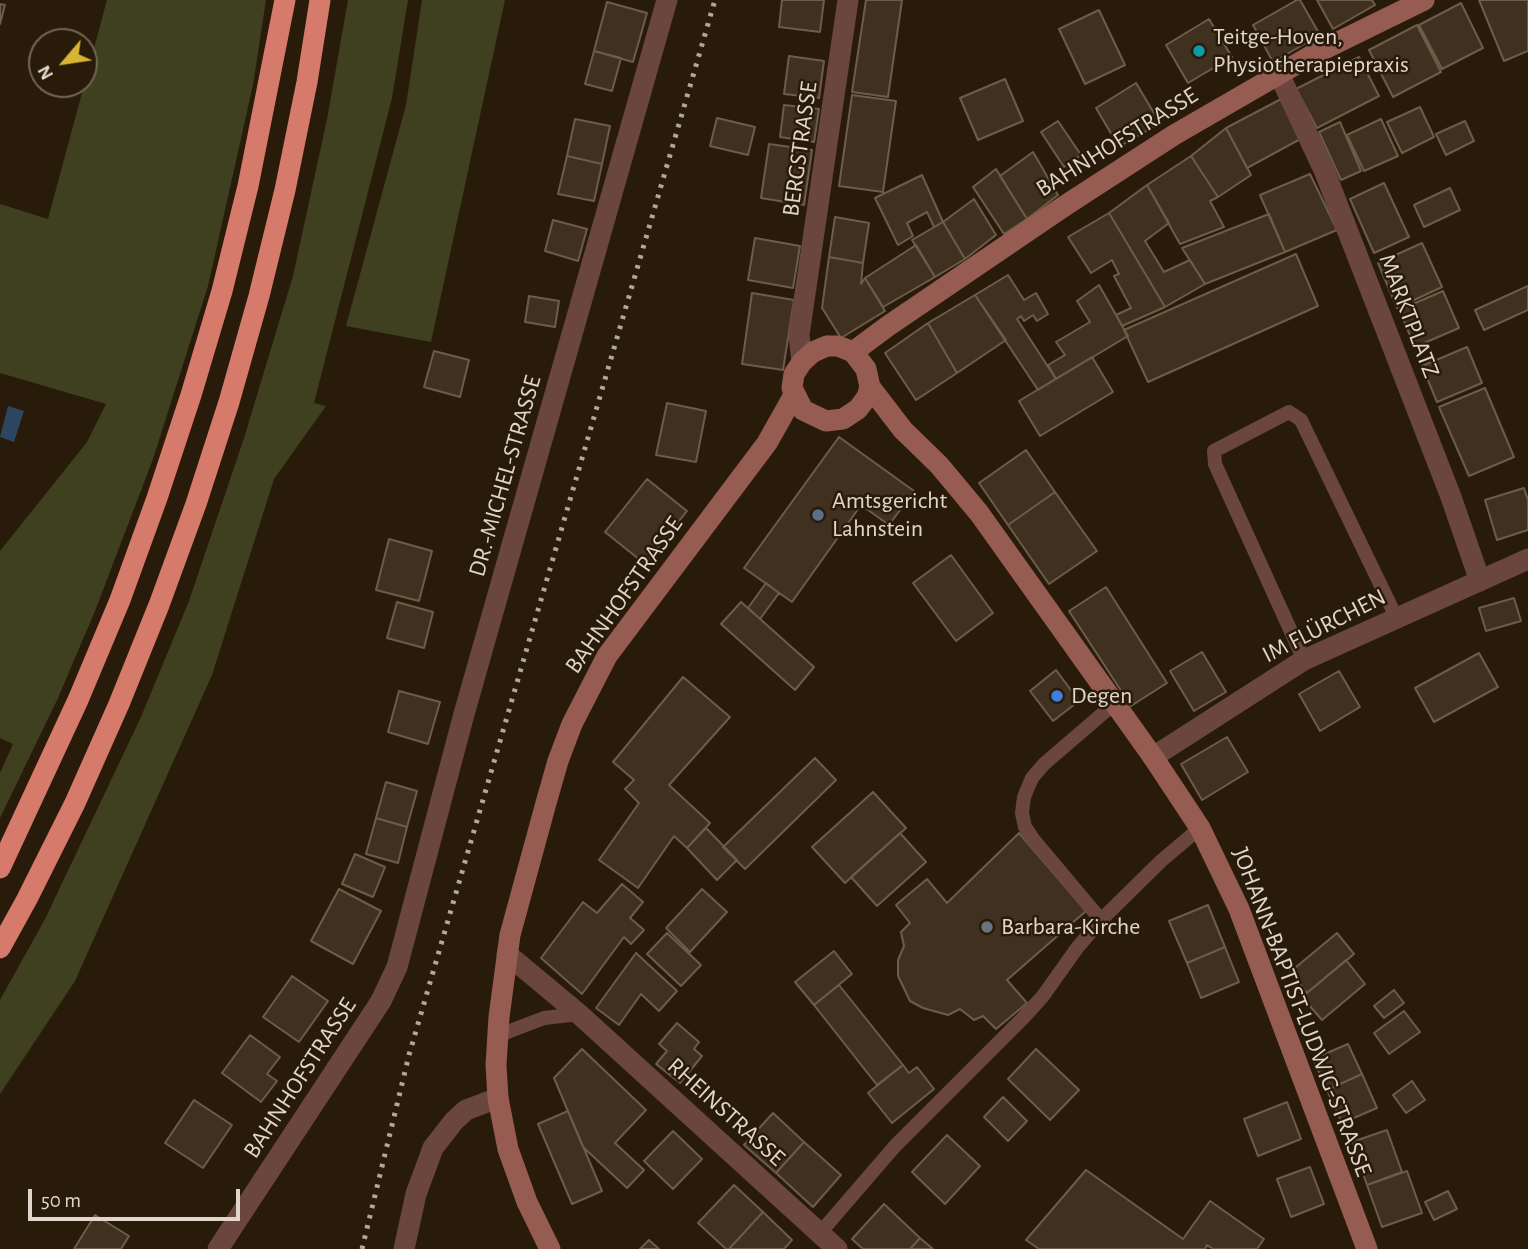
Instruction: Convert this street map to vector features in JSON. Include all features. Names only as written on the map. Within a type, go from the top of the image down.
[{"type":"highway","points":[[0,868],[78,700],[120,600],[191,395],[222,290],[248,186],[285,0]]},
{"type":"highway","points":[[0,948],[75,803],[119,705],[196,504],[229,402],[285,190],[320,0]]},
{"type":"street","name":"DR.-MICHEL-STRASSE","points":[[397,967],[468,701],[667,0]]},
{"type":"street","name":"BERGSTRASSE","points":[[802,362],[799,335],[848,0]]},
{"type":"street","name":"BAHNHOFSTRASSE","points":[[853,352],[1118,170],[1279,74],[1424,0]]},
{"type":"street","name":"MARKTPLATZ","points":[[1279,74],[1324,170],[1451,497],[1480,582]]},
{"type":"street","points":[[805,305],[815,332],[827,346]]},
{"type":"street","points":[[802,362],[813,352],[827,346],[838,346],[853,352],[866,369],[870,387],[864,404],[850,415]]},
{"type":"street","name":"BAHNHOFSTRASSE","points":[[550,1249],[517,1175],[505,1137],[498,1098],[497,1036],[508,954],[522,886],[558,761],[593,681],[625,630],[767,443],[794,395],[792,381],[802,362]]},
{"type":"street","name":"JOHANN-BAPTIST-LUDWIG-STRASSE","points":[[870,387],[903,430],[964,494],[1153,757],[1199,828],[1239,909],[1367,1249]]},
{"type":"street","points":[[794,395],[803,410],[818,419]]},
{"type":"street","name":"BAHNHOFSTRASSE","points":[[767,443],[789,429],[818,419],[835,421],[850,415]]},
{"type":"street","name":"JOHANN-BAPTIST-LUDWIG-STRASSE","points":[[850,415],[903,430]]},
{"type":"street","name":"IM FLÜRCHEN","points":[[1153,757],[1304,660],[1528,559]]},
{"type":"street","name":"RHEINSTRASSE","points":[[508,954],[579,1014],[837,1249]]},
{"type":"street","name":"BAHNHOFSTRASSE","points":[[218,1249],[381,1001],[397,967]]},
{"type":"street","points":[[404,1249],[416,1194],[433,1148],[466,1110],[498,1098]]},
{"type":"lane","points":[[1304,660],[1215,464],[1214,451],[1289,412],[1301,420],[1396,619]]},
{"type":"lane","points":[[1101,920],[1033,839],[1025,827],[1022,813],[1032,778],[1044,764],[1115,703]]},
{"type":"lane","points":[[820,1233],[895,1146],[1043,996],[1101,920],[1199,828]]},
{"type":"lane","points":[[497,1036],[544,1018],[579,1014]]},
{"type":"green space","points":[[107,0],[266,0],[253,85],[208,286],[153,459],[95,611],[58,698],[0,818],[0,773],[13,744],[0,738],[0,551],[87,442],[106,404],[0,373],[0,204],[48,219],[81,98],[98,98],[98,33]]},
{"type":"green space","points":[[348,0],[408,0],[392,98],[314,403],[326,406],[274,479],[212,675],[75,981],[0,1094],[0,1000],[45,919],[141,717],[189,601],[244,438],[293,276],[327,119]]},
{"type":"green space","points":[[422,0],[505,0],[431,342],[346,326],[406,105]]},
{"type":"water","points":[[8,406],[24,411],[14,442],[0,437]]},
{"type":"building","points":[[782,0],[824,0],[820,32],[779,27]]},
{"type":"building","points":[[866,0],[902,0],[888,97],[852,92]]},
{"type":"building","points":[[1300,0],[1320,35],[1273,62],[1253,25]]},
{"type":"building","points":[[1317,0],[1372,0],[1375,5],[1333,29]]},
{"type":"building","points":[[1479,0],[1528,0],[1528,51],[1504,61]]},
{"type":"building","points":[[607,2],[647,13],[633,62],[594,51]]},
{"type":"building","points":[[1461,3],[1483,48],[1442,69],[1419,25]]},
{"type":"building","points":[[0,4],[5,5],[0,24]]},
{"type":"building","points":[[1099,10],[1125,65],[1085,84],[1059,29]]},
{"type":"building","name":"Teitge-Hoven, Physiotherapiepraxis","points":[[1209,19],[1232,57],[1188,83],[1166,45]]},
{"type":"building","points":[[1417,25],[1441,72],[1393,97],[1369,50]]},
{"type":"building","points":[[594,51],[621,58],[612,91],[585,84]]},
{"type":"building","points":[[789,56],[824,61],[819,98],[784,94]]},
{"type":"building","points":[[1359,57],[1379,96],[1317,128],[1296,89]]},
{"type":"building","points":[[1005,79],[1023,121],[978,140],[960,98]]},
{"type":"building","points":[[1136,83],[1160,123],[1119,147],[1096,108]]},
{"type":"building","points":[[852,95],[896,101],[883,192],[839,186]]},
{"type":"building","points":[[1283,98],[1304,137],[1247,168],[1226,128]]},
{"type":"building","points":[[784,105],[819,109],[814,142],[780,137]]},
{"type":"building","points":[[1420,107],[1434,137],[1402,153],[1387,122]]},
{"type":"building","points":[[717,118],[755,127],[748,155],[710,146]]},
{"type":"building","points":[[575,119],[610,126],[602,164],[567,156]]},
{"type":"building","points":[[1381,119],[1398,156],[1364,171],[1347,135]]},
{"type":"building","points":[[1058,121],[1081,155],[1064,167],[1041,132]]},
{"type":"building","points":[[1465,121],[1474,141],[1446,155],[1436,134]]},
{"type":"building","points":[[1340,122],[1361,171],[1341,180],[1319,132]]},
{"type":"building","points":[[1226,128],[1251,175],[1218,197],[1191,156]]},
{"type":"building","points":[[769,144],[812,150],[804,205],[761,198]]},
{"type":"building","points":[[1033,152],[1058,195],[1027,219],[1000,176]]},
{"type":"building","points":[[567,156],[602,164],[594,201],[558,194]]},
{"type":"building","points":[[1191,156],[1218,197],[1210,201],[1224,227],[1180,244],[1147,185]]},
{"type":"building","points":[[996,169],[1027,219],[1004,234],[973,187]]},
{"type":"building","points":[[1310,174],[1337,230],[1285,252],[1260,195]]},
{"type":"building","points":[[922,175],[943,222],[934,227],[927,212],[907,223],[913,236],[898,245],[875,198]]},
{"type":"building","points":[[1384,183],[1409,237],[1374,253],[1350,199]]},
{"type":"building","points":[[1147,185],[1169,223],[1145,241],[1164,272],[1190,260],[1205,284],[1165,307],[1109,213]]},
{"type":"building","points":[[1450,188],[1460,210],[1424,227],[1414,205]]},
{"type":"building","points":[[974,199],[996,235],[965,259],[943,222]]},
{"type":"building","points":[[1109,213],[1165,307],[1122,326],[1116,315],[1131,308],[1114,276],[1119,274],[1112,260],[1091,273],[1068,237]]},
{"type":"building","points":[[1269,214],[1285,252],[1205,284],[1182,248]]},
{"type":"building","points":[[835,217],[869,223],[863,263],[829,257]]},
{"type":"building","points":[[553,220],[587,229],[578,261],[545,251]]},
{"type":"building","points":[[943,222],[965,259],[935,277],[912,240]]},
{"type":"building","points":[[755,238],[800,246],[793,288],[748,280]]},
{"type":"building","points":[[1422,243],[1442,287],[1397,308],[1378,263]]},
{"type":"building","points":[[916,245],[935,277],[883,307],[865,278]]},
{"type":"building","points":[[1296,254],[1318,306],[1148,382],[1124,330]]},
{"type":"building","points":[[829,257],[863,263],[861,284],[865,278],[885,311],[841,338],[822,308]]},
{"type":"building","points":[[1008,275],[1024,300],[1036,293],[1048,314],[1037,321],[1033,315],[1024,321],[1021,316],[1017,319],[1056,379],[1038,390],[975,295]]},
{"type":"building","points":[[1099,285],[1128,336],[1056,379],[1048,365],[1065,355],[1056,342],[1090,322],[1077,301]]},
{"type":"building","points":[[1528,286],[1528,310],[1484,330],[1475,310]]},
{"type":"building","points":[[1443,291],[1459,328],[1415,347],[1399,310]]},
{"type":"building","points":[[752,293],[794,300],[783,370],[742,364]]},
{"type":"building","points":[[975,295],[1006,340],[957,373],[928,323]]},
{"type":"building","points":[[529,296],[559,301],[555,327],[525,322]]},
{"type":"building","points":[[928,323],[957,373],[916,400],[885,353]]},
{"type":"building","points":[[1467,347],[1482,383],[1437,402],[1422,366]]},
{"type":"building","points":[[434,351],[469,360],[460,397],[424,387]]},
{"type":"building","points":[[1092,357],[1113,392],[1040,436],[1019,401]]},
{"type":"building","points":[[1485,388],[1514,457],[1469,476],[1439,407]]},
{"type":"building","points":[[667,403],[706,411],[696,462],[656,455]]},
{"type":"building","name":"Amtsgericht Lahnstein","points":[[839,437],[914,491],[889,525],[861,505],[792,602],[744,568]]},
{"type":"building","points":[[1026,450],[1055,492],[1008,525],[979,483]]},
{"type":"building","points":[[647,479],[687,511],[645,564],[605,532]]},
{"type":"building","points":[[1524,488],[1528,500],[1528,530],[1497,540],[1485,500]]},
{"type":"building","points":[[1055,492],[1097,551],[1049,584],[1008,525]]},
{"type":"building","points":[[389,539],[432,551],[419,601],[376,590]]},
{"type":"building","points":[[951,555],[993,613],[956,641],[913,583]]},
{"type":"building","points":[[766,583],[779,593],[760,619],[748,608]]},
{"type":"building","points":[[1106,587],[1167,683],[1131,706],[1069,611]]},
{"type":"building","points":[[1514,598],[1521,621],[1486,631],[1479,608]]},
{"type":"building","points":[[397,602],[433,612],[424,648],[387,638]]},
{"type":"building","points":[[741,602],[814,667],[795,690],[721,624]]},
{"type":"building","points":[[1202,652],[1226,692],[1194,711],[1170,671]]},
{"type":"building","points":[[1479,653],[1498,687],[1434,722],[1415,688]]},
{"type":"building","points":[[1056,670],[1079,701],[1053,721],[1030,691]]},
{"type":"building","points":[[1339,671],[1360,707],[1320,731],[1299,694]]},
{"type":"building","points":[[683,677],[730,717],[669,785],[710,823],[687,848],[674,836],[638,888],[599,860],[639,803],[625,789],[634,780],[613,762]]},
{"type":"building","points":[[399,691],[440,702],[428,744],[388,732]]},
{"type":"building","points":[[1227,737],[1248,772],[1202,800],[1181,764]]},
{"type":"building","points":[[815,758],[836,780],[745,869],[723,847]]},
{"type":"building","points":[[386,782],[417,791],[407,827],[376,818]]},
{"type":"building","points":[[873,792],[906,828],[845,883],[812,847]]},
{"type":"building","points":[[376,818],[407,827],[398,863],[366,854]]},
{"type":"building","points":[[706,828],[737,860],[717,880],[687,848]]},
{"type":"building","points":[[900,833],[926,862],[877,906],[851,877]]},
{"type":"building","name":"Barbara-Kirche","points":[[1019,833],[1086,911],[1007,980],[1027,1003],[996,1029],[983,1016],[974,1020],[960,1009],[948,1015],[910,1001],[898,976],[898,960],[904,946],[901,932],[910,923],[896,905],[927,879],[947,903]]},
{"type":"building","points":[[355,854],[385,867],[373,897],[342,884]]},
{"type":"building","points":[[622,884],[643,902],[630,918],[644,930],[631,944],[624,937],[582,994],[541,958],[583,902],[597,913]]},
{"type":"building","points":[[339,889],[381,911],[353,964],[311,941]]},
{"type":"building","points":[[702,889],[727,912],[690,952],[666,928]]},
{"type":"building","points":[[1208,905],[1225,947],[1187,963],[1169,921]]},
{"type":"building","points":[[667,933],[701,965],[681,986],[647,954]]},
{"type":"building","points":[[1337,933],[1354,954],[1307,993],[1290,972]]},
{"type":"building","points":[[1225,947],[1239,982],[1201,998],[1187,963]]},
{"type":"building","points":[[834,951],[852,974],[814,1005],[795,982]]},
{"type":"building","points":[[636,953],[677,991],[659,1011],[641,994],[619,1025],[596,1008]]},
{"type":"building","points":[[1346,960],[1365,984],[1322,1020],[1302,997]]},
{"type":"building","points":[[292,976],[328,1001],[299,1042],[263,1017]]},
{"type":"building","points":[[839,985],[903,1065],[877,1085],[814,1005]]},
{"type":"building","points":[[1394,990],[1404,1003],[1384,1018],[1374,1006]]},
{"type":"building","points":[[1404,1011],[1420,1032],[1389,1054],[1374,1033]]},
{"type":"building","points":[[677,1023],[699,1042],[694,1049],[702,1056],[680,1083],[656,1064],[667,1051],[659,1044]]},
{"type":"building","points":[[250,1035],[280,1057],[267,1074],[277,1081],[261,1102],[222,1073]]},
{"type":"building","points":[[1348,1044],[1362,1074],[1327,1090],[1313,1059]]},
{"type":"building","points":[[582,1049],[646,1110],[615,1143],[644,1170],[627,1188],[583,1147],[554,1078]]},
{"type":"building","points":[[1036,1049],[1079,1090],[1050,1120],[1008,1079]]},
{"type":"building","points":[[903,1065],[909,1073],[917,1067],[934,1089],[892,1123],[868,1093]]},
{"type":"building","points":[[1362,1074],[1377,1108],[1342,1123],[1327,1090]]},
{"type":"building","points":[[1412,1081],[1425,1100],[1406,1113],[1393,1095]]},
{"type":"building","points":[[1003,1097],[1027,1121],[1008,1141],[984,1117]]},
{"type":"building","points":[[194,1100],[232,1125],[203,1168],[165,1143]]},
{"type":"building","points":[[1287,1102],[1301,1139],[1258,1156],[1244,1119]]},
{"type":"building","points":[[568,1111],[602,1191],[572,1204],[538,1124]]},
{"type":"building","points":[[773,1113],[804,1142],[776,1173],[744,1145]]},
{"type":"building","points":[[1387,1130],[1402,1172],[1367,1185],[1352,1142]]},
{"type":"building","points":[[673,1131],[702,1159],[673,1189],[644,1161]]},
{"type":"building","points":[[947,1135],[980,1166],[945,1204],[912,1172]]},
{"type":"building","points":[[804,1142],[841,1175],[813,1207],[776,1173]]},
{"type":"building","points":[[1310,1167],[1324,1204],[1291,1217],[1277,1179]]},
{"type":"building","points":[[1086,1170],[1183,1239],[1210,1201],[1264,1239],[1257,1249],[1213,1249],[1207,1245],[1205,1249],[1039,1249],[1026,1240]]},
{"type":"building","points":[[1407,1171],[1422,1213],[1382,1227],[1367,1185]]},
{"type":"building","points":[[734,1185],[763,1212],[729,1249],[726,1249],[698,1223]]},
{"type":"building","points":[[1448,1191],[1457,1209],[1434,1220],[1425,1202]]},
{"type":"building","points":[[884,1204],[920,1238],[910,1249],[863,1249],[852,1239]]},
{"type":"building","points":[[763,1212],[792,1240],[784,1249],[729,1249]]},
{"type":"building","points":[[95,1215],[129,1236],[121,1249],[74,1249]]},
{"type":"building","points":[[920,1238],[933,1249],[910,1249]]},
{"type":"building","points":[[649,1240],[659,1249],[640,1249]]},
{"type":"railway","points":[[362,1249],[409,1055],[715,0]]},
{"type":"place","name":"Teitge-Hoven, Physiotherapiepraxis","points":[[1199,51]]},
{"type":"place","name":"Amtsgericht Lahnstein","points":[[818,515]]},
{"type":"place","name":"Degen","points":[[1057,696]]},
{"type":"place","name":"Barbara-Kirche","points":[[987,927]]}]
